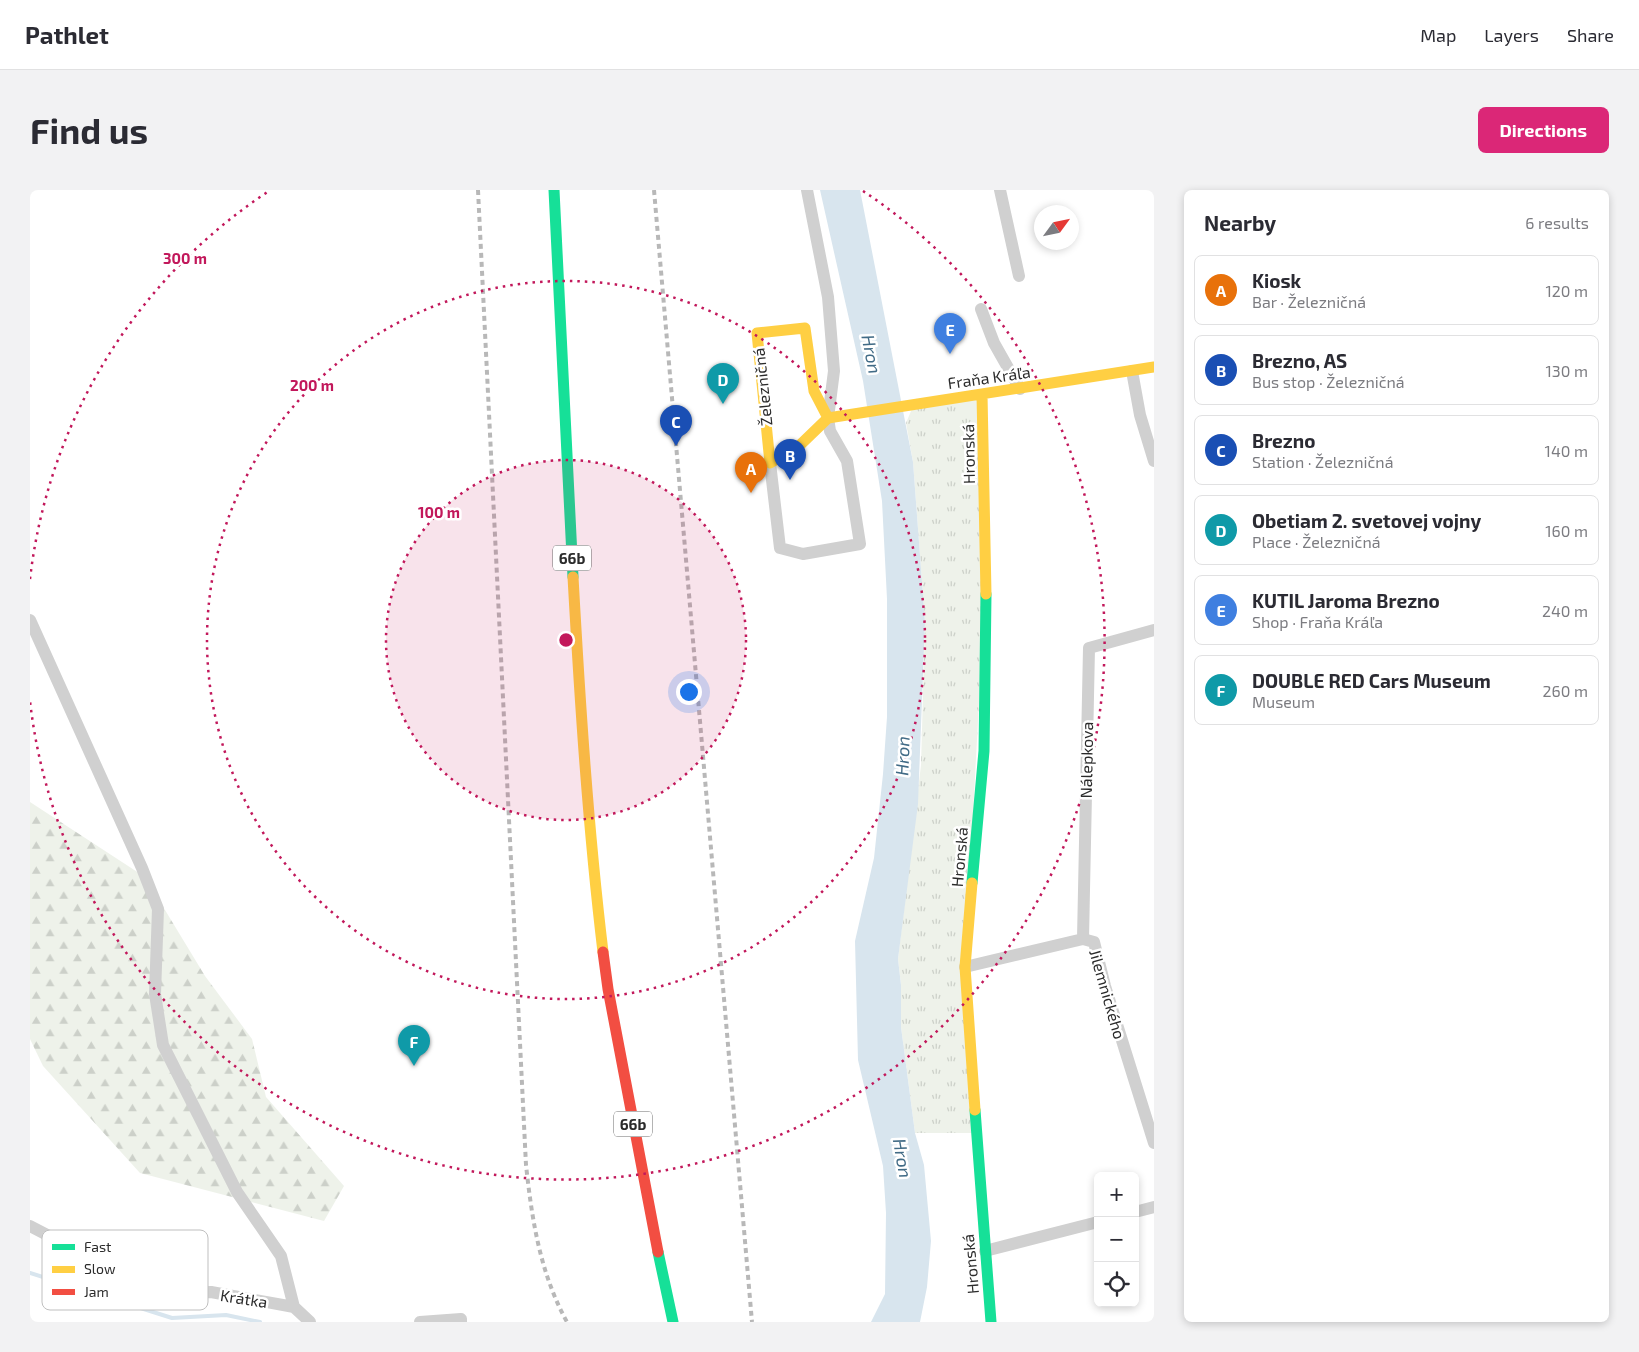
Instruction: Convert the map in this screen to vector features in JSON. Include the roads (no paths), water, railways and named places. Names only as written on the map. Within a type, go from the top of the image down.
[{"type":"street","name":"66b","points":[[554,190],[580,712],[592,857],[608,989],[644,1184],[673,1322]]},
{"type":"street","points":[[770,463],[799,446],[828,418],[834,371],[828,297],[807,190]]},
{"type":"street","points":[[1000,190],[1019,276]]},
{"type":"street","points":[[981,309],[994,343],[1020,389]]},
{"type":"street","name":"Železničná","points":[[805,328],[814,391],[828,418],[830,431],[847,461],[860,544],[803,554],[780,548],[757,333],[805,328]]},
{"type":"street","name":"Fraňa Kráľa","points":[[828,418],[1154,367]]},
{"type":"street","points":[[1132,371],[1140,415],[1154,461]]},
{"type":"street","name":"Hronská","points":[[982,394],[986,569],[984,751],[965,967],[991,1322]]},
{"type":"street","points":[[30,620],[138,859],[158,909],[155,994],[163,1046],[237,1192],[281,1256],[294,1307],[310,1322]]},
{"type":"street","name":"Nálepkova","points":[[1083,939],[1089,648],[1154,630]]},
{"type":"street","name":"Jilemnického","points":[[965,967],[1083,939],[1094,942],[1105,986],[1154,1142]]},
{"type":"street","points":[[1139,1211],[1154,1207]]},
{"type":"street","points":[[985,1251],[1094,1223]]},
{"type":"street","name":"Krátka","points":[[30,1226],[42,1232]]},
{"type":"street","name":"Krátka","points":[[208,1292],[294,1307]]},
{"type":"street","points":[[420,1322],[461,1319],[461,1322]]},
{"type":"water","name":"Hron","points":[[820,190],[860,190],[913,462],[925,622],[918,804],[898,959],[901,985],[901,1027],[915,1133],[924,1165],[931,1241],[927,1287],[920,1322],[871,1322],[885,1294],[886,1213],[883,1166],[858,1060],[855,941],[874,858],[883,774],[887,717],[887,599],[882,501],[863,381]]},
{"type":"waterway","points":[[30,1273],[42,1277]]},
{"type":"waterway","points":[[147,1310],[172,1318],[226,1315],[260,1322]]},
{"type":"railway","points":[[478,190],[526,1165],[534,1226],[539,1246],[550,1285],[567,1322]]},
{"type":"railway","points":[[654,190],[752,1322]]},
{"type":"place","name":"KUTIL Jaroma Brezno","points":[[950,354]]},
{"type":"place","name":"Obetiam 2. svetovej vojny","points":[[723,404]]},
{"type":"place","name":"Brezno","points":[[676,446]]},
{"type":"place","name":"Brezno, AS","points":[[790,480]]},
{"type":"place","name":"Kiosk","points":[[751,493]]},
{"type":"place","name":"DOUBLE RED Cars Museum","points":[[414,1066]]}]
